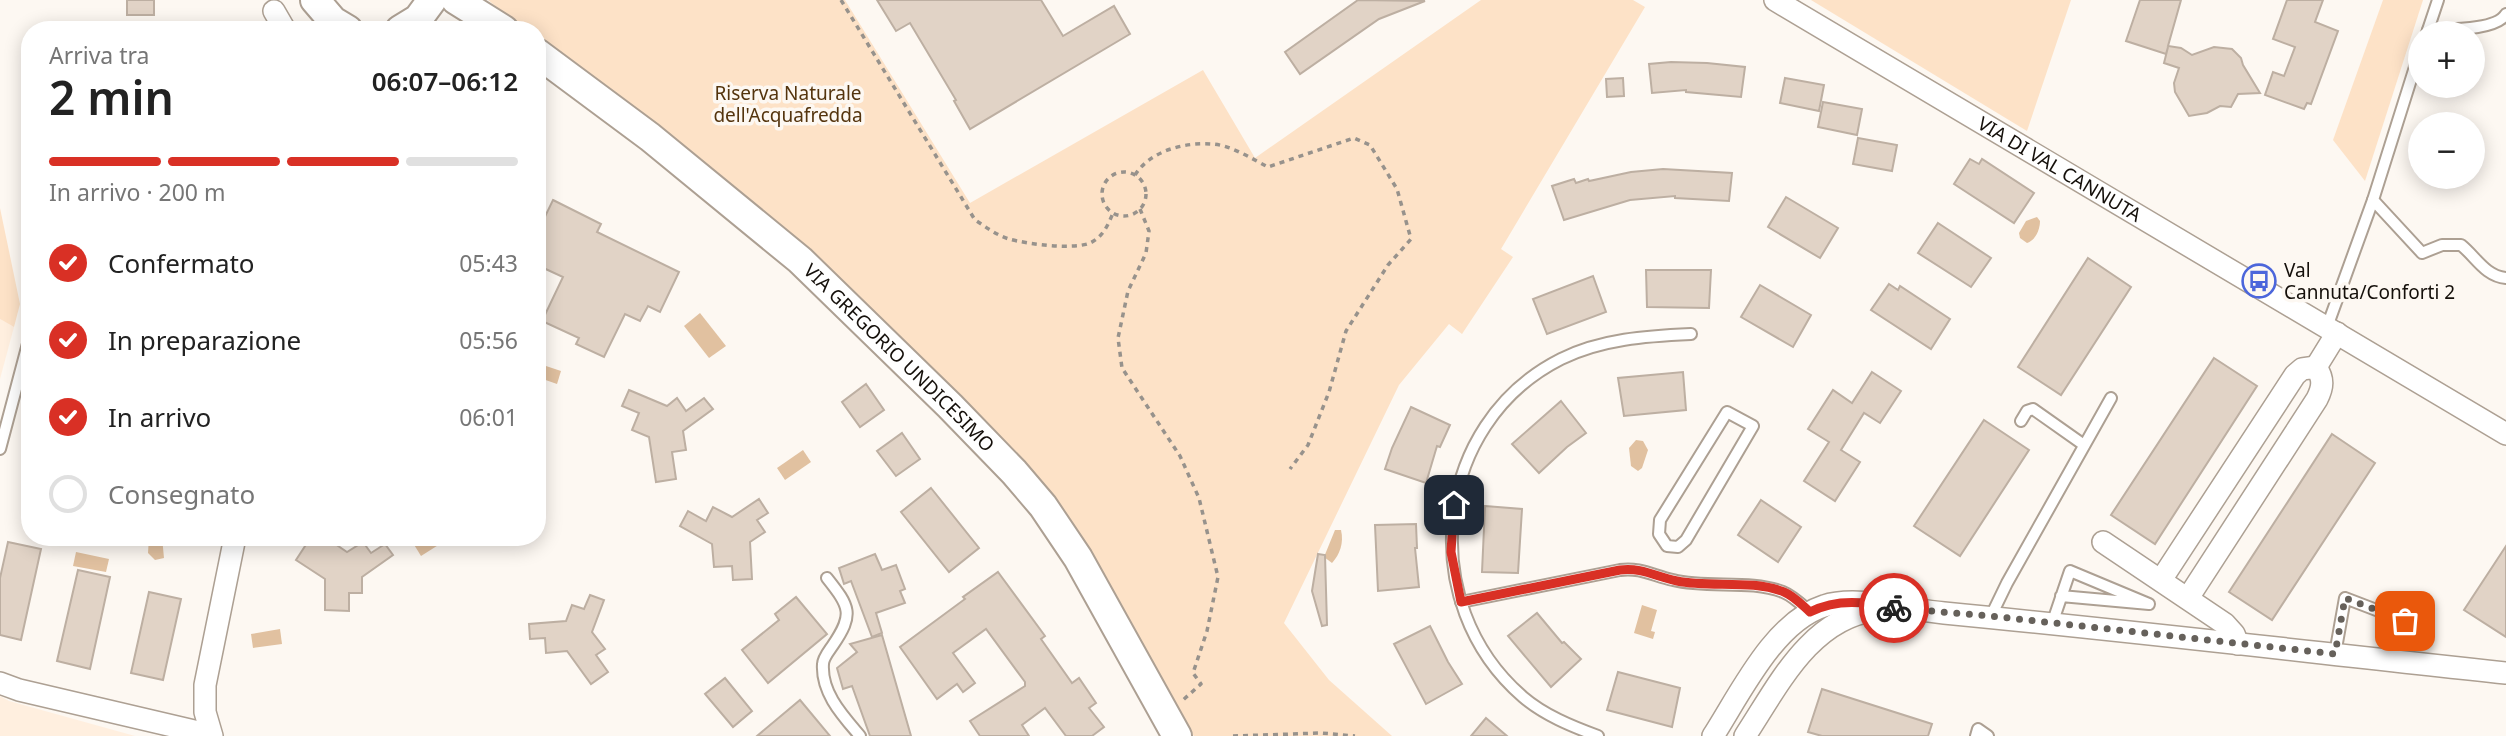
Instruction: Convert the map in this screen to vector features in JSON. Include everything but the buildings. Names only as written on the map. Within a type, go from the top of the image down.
[{"type":"street","points":[[315,0],[333,21]]},
{"type":"street","points":[[415,21],[432,0]]},
{"type":"street","points":[[456,0],[490,21]]},
{"type":"street","name":"VIA DI VAL CANNUTA","points":[[1780,1],[2506,434]]},
{"type":"street","points":[[274,11],[280,21]]},
{"type":"street","name":"VIA GREGORIO UNDICESIMO","points":[[546,60],[650,136],[800,260],[1014,472],[1043,506],[1078,558],[1178,736]]},
{"type":"street","points":[[2188,598],[2317,399],[2323,385],[2316,367],[2332,330]]},
{"type":"street","points":[[2161,580],[2295,375],[2302,369],[2316,367]]},
{"type":"street","points":[[2103,542],[2230,628],[2238,644]]},
{"type":"street","points":[[0,683],[19,691],[211,735],[205,712],[205,685],[233,546]]},
{"type":"street","points":[[1713,736],[1775,642],[1795,621],[1832,603],[1849,602],[1991,616],[2506,673]]},
{"type":"street","points":[[1745,736],[1800,655],[1821,633],[1853,615],[1896,608]]},
{"type":"lane","points":[[2431,21],[2438,0]]},
{"type":"lane","points":[[2485,25],[2504,19],[2506,14]]},
{"type":"lane","points":[[2332,330],[2408,89]]},
{"type":"lane","points":[[2373,200],[2422,253],[2441,245],[2461,245],[2487,271],[2506,278]]},
{"type":"lane","points":[[1598,736],[1542,711],[1496,669],[1480,645],[1461,602],[1451,552],[1454,505],[1471,451],[1497,410],[1533,376],[1570,355],[1601,345],[1628,339],[1691,334]]},
{"type":"lane","points":[[0,449],[21,370]]},
{"type":"lane","points":[[1991,616],[2111,398]]},
{"type":"lane","points":[[2021,421],[2027,411],[2033,409],[2084,445]]},
{"type":"lane","points":[[1727,412],[1754,426],[1686,540],[1678,547],[1667,546],[1659,534],[1660,520],[1727,412]]},
{"type":"lane","points":[[1461,602],[1636,569],[1682,582],[1777,590],[1793,597],[1810,612]]},
{"type":"lane","points":[[2052,624],[2061,596],[2070,571],[2149,604],[2061,596]]},
{"type":"lane","points":[[827,578],[842,597],[847,609],[847,622],[822,661],[823,674],[827,690],[837,708],[860,736]]},
{"type":"lane","points":[[2335,654],[2345,598],[2405,621]]},
{"type":"lane","points":[[1976,736],[1978,729],[1988,736]]},
{"type":"path","points":[[841,0],[975,220],[1009,239],[1070,245],[1090,243],[1105,231],[1113,213]]},
{"type":"path","points":[[1135,175],[1141,165],[1153,156],[1180,147],[1213,144],[1268,167],[1353,138],[1370,145],[1397,189],[1411,239],[1388,265],[1346,331],[1329,392],[1308,444],[1290,469]]},
{"type":"path","points":[[1128,172],[1135,175],[1140,179],[1145,191],[1140,209],[1127,216],[1113,213],[1102,197],[1104,183],[1115,174],[1128,172]]},
{"type":"path","points":[[1140,209],[1149,230],[1146,253],[1128,291],[1122,312],[1118,338],[1122,368],[1180,456],[1199,498],[1218,577],[1207,631],[1193,673],[1201,684],[1189,697],[1176,704]]},
{"type":"path","points":[[1233,736],[1321,733],[1355,736]]},
{"type":"shaded area","points":[[2037,217],[2040,221],[2038,231],[2027,243],[2020,238],[2019,233],[2026,221]]},
{"type":"shaded area","points":[[700,313],[726,346],[709,358],[684,326]]},
{"type":"shaded area","points":[[0,319],[14,327],[0,379]]},
{"type":"shaded area","points":[[546,366],[561,371],[557,384],[546,380]]},
{"type":"shaded area","points":[[1636,440],[1643,441],[1648,450],[1642,468],[1638,471],[1631,466],[1629,448]]},
{"type":"shaded area","points":[[803,450],[811,462],[785,480],[777,468]]},
{"type":"shaded area","points":[[1335,530],[1341,530],[1342,544],[1332,563],[1324,557]]},
{"type":"shaded area","points":[[148,546],[163,546],[164,558],[155,560],[148,553]]},
{"type":"shaded area","points":[[415,546],[437,546],[421,556]]},
{"type":"shaded area","points":[[76,552],[109,559],[106,572],[73,566]]},
{"type":"shaded area","points":[[1642,605],[1657,610],[1651,631],[1655,632],[1653,639],[1634,633]]},
{"type":"shaded area","points":[[280,629],[282,644],[253,648],[251,634]]},
{"type":"shaded area","points":[[0,696],[9,701],[135,736],[0,736]]},
{"type":"green space","name":"Riserva Naturale dell'Acquafredda","points":[[488,0],[845,0],[970,203],[1203,70],[1255,158],[1481,0],[1633,0],[1645,7],[1501,249],[1513,257],[1462,334],[1449,324],[1399,385],[1284,623],[1329,680],[1392,736],[1194,736],[1176,718],[1008,446],[546,48],[546,21],[513,21]]},
{"type":"green space","points":[[1811,0],[2071,0],[2027,131]]},
{"type":"green space","points":[[2383,0],[2423,0],[2416,21],[2408,21],[2408,47],[2365,181],[2333,140]]},
{"type":"green space","points":[[0,208],[20,304],[14,327],[0,319]]},
{"type":"way so far","points":[[1894,608],[1991,616],[2335,654],[2345,598],[2405,621]]},
{"type":"place","name":"Val Cannuta/Conforti 2","points":[[2259,281]]},
{"type":"route","points":[[1454,505],[1450,527],[1451,552],[1461,602],[1636,569],[1682,582],[1777,590],[1793,597],[1810,612],[1832,603],[1849,602],[1894,608]]}]
